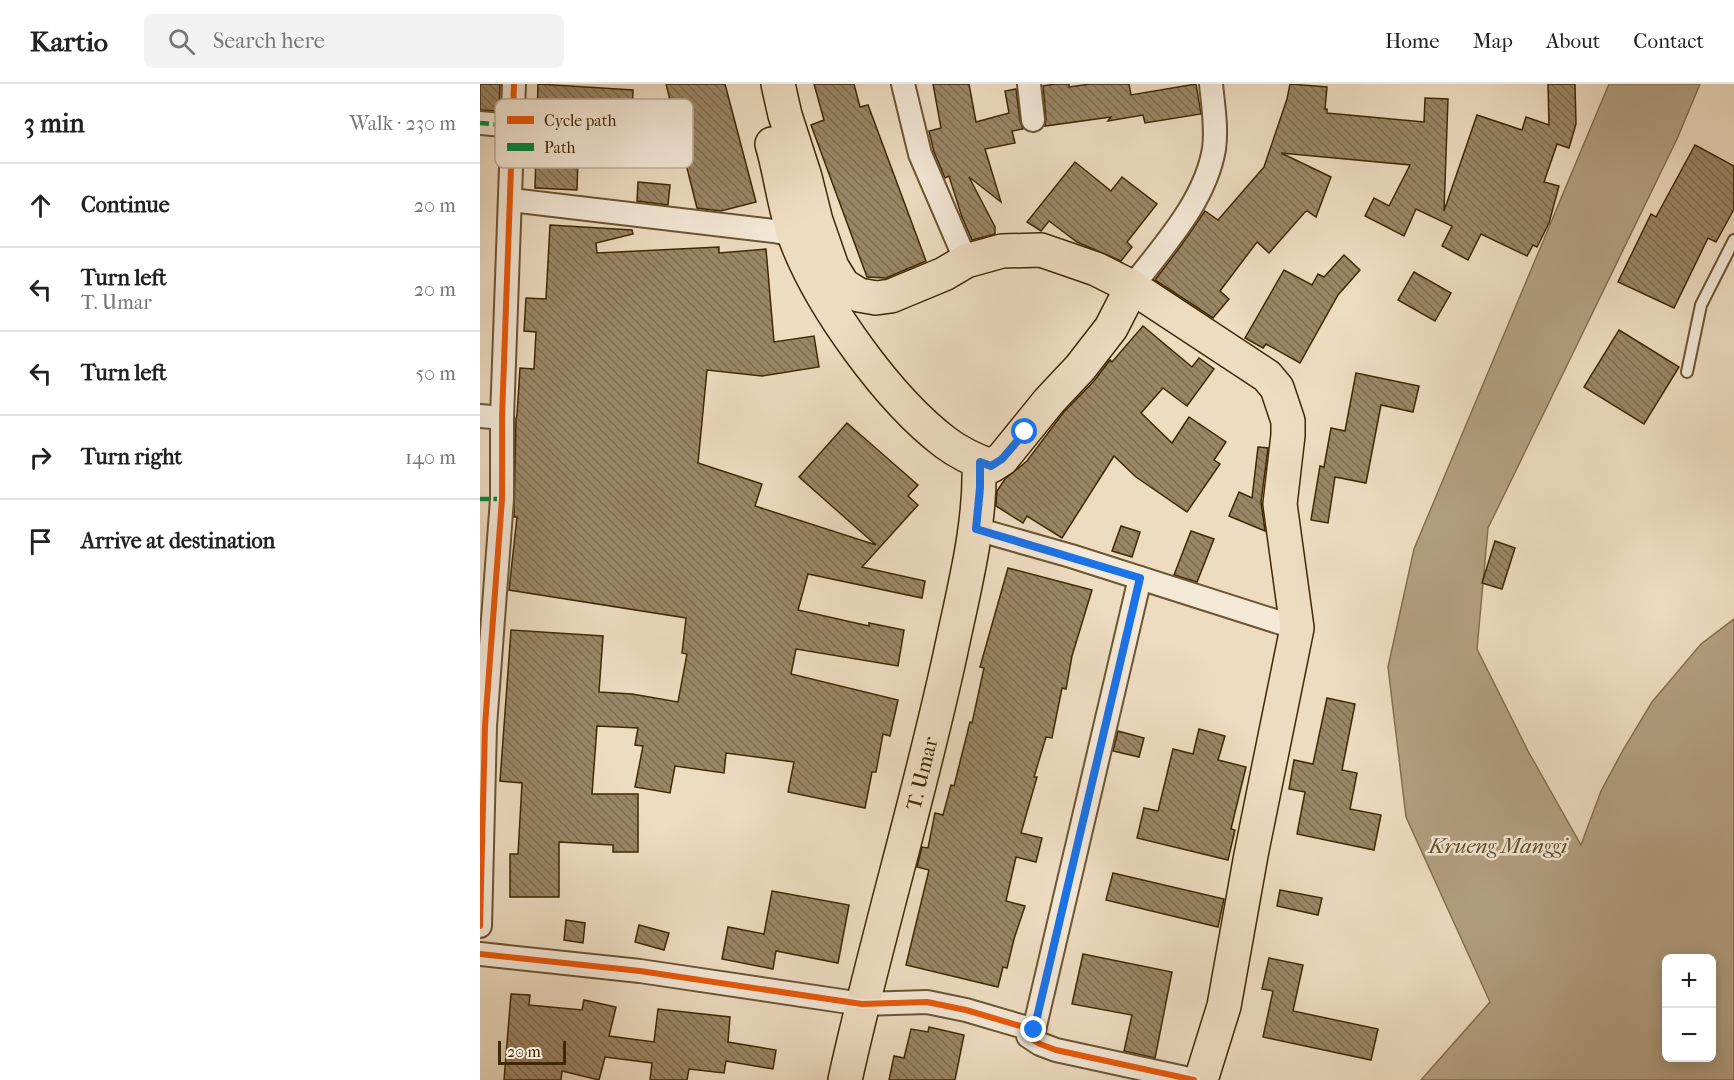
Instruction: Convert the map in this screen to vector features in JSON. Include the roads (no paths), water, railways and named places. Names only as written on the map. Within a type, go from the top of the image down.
[{"type":"main road","points":[[756,84],[794,235],[818,285],[874,370],[935,434],[956,450],[991,466],[1002,459],[1111,328],[1131,287]]},
{"type":"main road","points":[[778,84],[816,221],[832,267],[843,285],[859,296],[876,298],[891,296],[944,274],[966,261],[1002,251],[1041,250],[1096,269],[1131,287],[1267,376],[1277,388],[1288,421],[1280,504],[1297,628],[1251,855],[1224,1006],[1201,1080]]},
{"type":"main road","name":"T. Umar","points":[[845,1080],[862,1004],[937,716],[976,529],[980,462]]},
{"type":"street","points":[[514,84],[514,99]]},
{"type":"street","points":[[903,84],[920,154],[966,261]]},
{"type":"street","points":[[1029,84],[1033,120]]},
{"type":"street","points":[[1131,287],[1165,244],[1202,187],[1214,149],[1215,129],[1211,84]]},
{"type":"street","points":[[480,123],[495,124]]},
{"type":"street","points":[[480,926],[491,417],[511,200],[512,168]]},
{"type":"street","points":[[511,200],[794,235]]},
{"type":"street","points":[[976,529],[1297,628]]},
{"type":"street","points":[[1140,578],[1034,1030],[1028,1036],[1056,1050],[1194,1080]]},
{"type":"street","points":[[480,954],[640,971],[862,1004],[927,1002],[1034,1030]]},
{"type":"lane","points":[[1687,372],[1701,305],[1734,240]]},
{"type":"water","name":"Krueng Manggi","points":[[1609,84],[1700,84],[1677,139],[1488,528],[1477,649],[1528,751],[1581,845],[1601,791],[1652,702],[1701,644],[1734,619],[1734,1080],[1421,1080],[1490,1002],[1406,817],[1388,667],[1414,549]]}]
